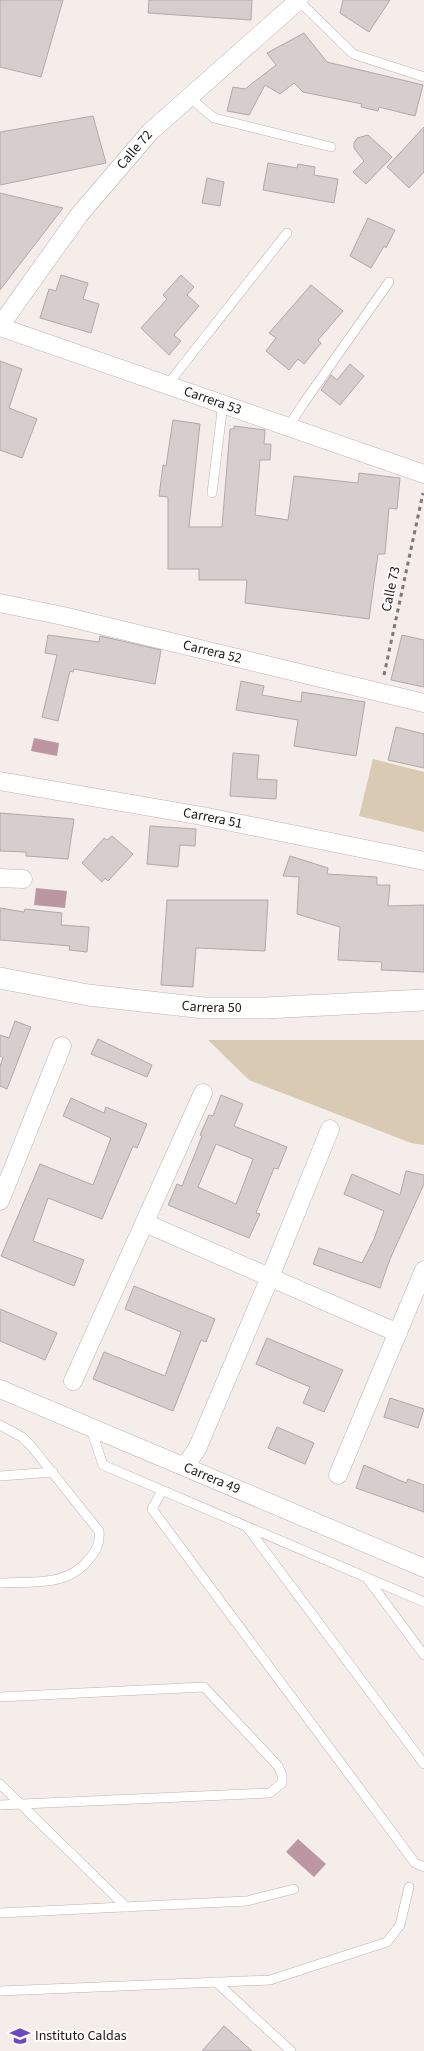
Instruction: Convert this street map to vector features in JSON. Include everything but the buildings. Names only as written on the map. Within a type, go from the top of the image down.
[{"type":"street","name":"Calle 72","points":[[0,327],[79,215],[150,132],[298,0]]},
{"type":"street","name":"Carrera 53","points":[[0,327],[424,474]]},
{"type":"street","name":"Carrera 52","points":[[0,603],[63,616],[424,703]]},
{"type":"street","name":"Carrera 51","points":[[0,781],[202,816],[424,861]]},
{"type":"street","points":[[0,878],[22,879]]},
{"type":"street","name":"Carrera 50","points":[[0,978],[88,995],[204,1008],[265,1008],[424,1000]]},
{"type":"street","points":[[1,1194],[62,1046]]},
{"type":"street","points":[[73,1381],[203,1093]]},
{"type":"street","points":[[185,1466],[197,1449],[270,1277],[330,1128]]},
{"type":"street","points":[[145,1222],[398,1333]]},
{"type":"street","points":[[338,1475],[424,1270]]},
{"type":"street","name":"Carrera 49","points":[[0,1389],[424,1568]]},
{"type":"lane","points":[[298,0],[353,54],[424,77]]},
{"type":"lane","points":[[189,97],[214,118],[332,147]]},
{"type":"lane","points":[[168,384],[288,233]]},
{"type":"lane","points":[[289,426],[390,282]]},
{"type":"lane","points":[[212,494],[223,403]]},
{"type":"lane","points":[[0,1425],[22,1437],[53,1472],[99,1531],[100,1542],[95,1553],[84,1567],[73,1575],[63,1579],[0,1583]]},
{"type":"lane","points":[[90,1427],[103,1465],[424,1602]]},
{"type":"lane","points":[[0,1476],[53,1472]]},
{"type":"lane","points":[[162,1490],[152,1510],[415,1864],[424,1867]]},
{"type":"lane","points":[[247,1527],[424,1764]]},
{"type":"lane","points":[[367,1578],[424,1655]]},
{"type":"lane","points":[[0,1697],[204,1687],[278,1766],[282,1775],[282,1783],[270,1793],[0,1805]]},
{"type":"lane","points":[[0,1784],[126,1907]]},
{"type":"lane","points":[[0,1991],[270,1980],[387,1942],[400,1924],[409,1887]]},
{"type":"lane","points":[[0,1913],[247,1901],[294,1889]]},
{"type":"lane","points":[[216,1982],[291,2051]]},
{"type":"path","name":"Calle 73","points":[[380,693],[424,490]]},
{"type":"shaded area","points":[[34,738],[59,743],[57,756],[31,751]]},
{"type":"shaded area","points":[[373,759],[424,772],[424,832],[359,816]]},
{"type":"shaded area","points":[[36,888],[67,891],[65,908],[34,905]]},
{"type":"shaded area","points":[[208,1040],[424,1040],[424,1145],[411,1143],[249,1080]]},
{"type":"shaded area","points":[[298,1839],[326,1864],[314,1877],[286,1852]]},
{"type":"place","name":"Instituto Caldas","points":[[20,2036]]}]
